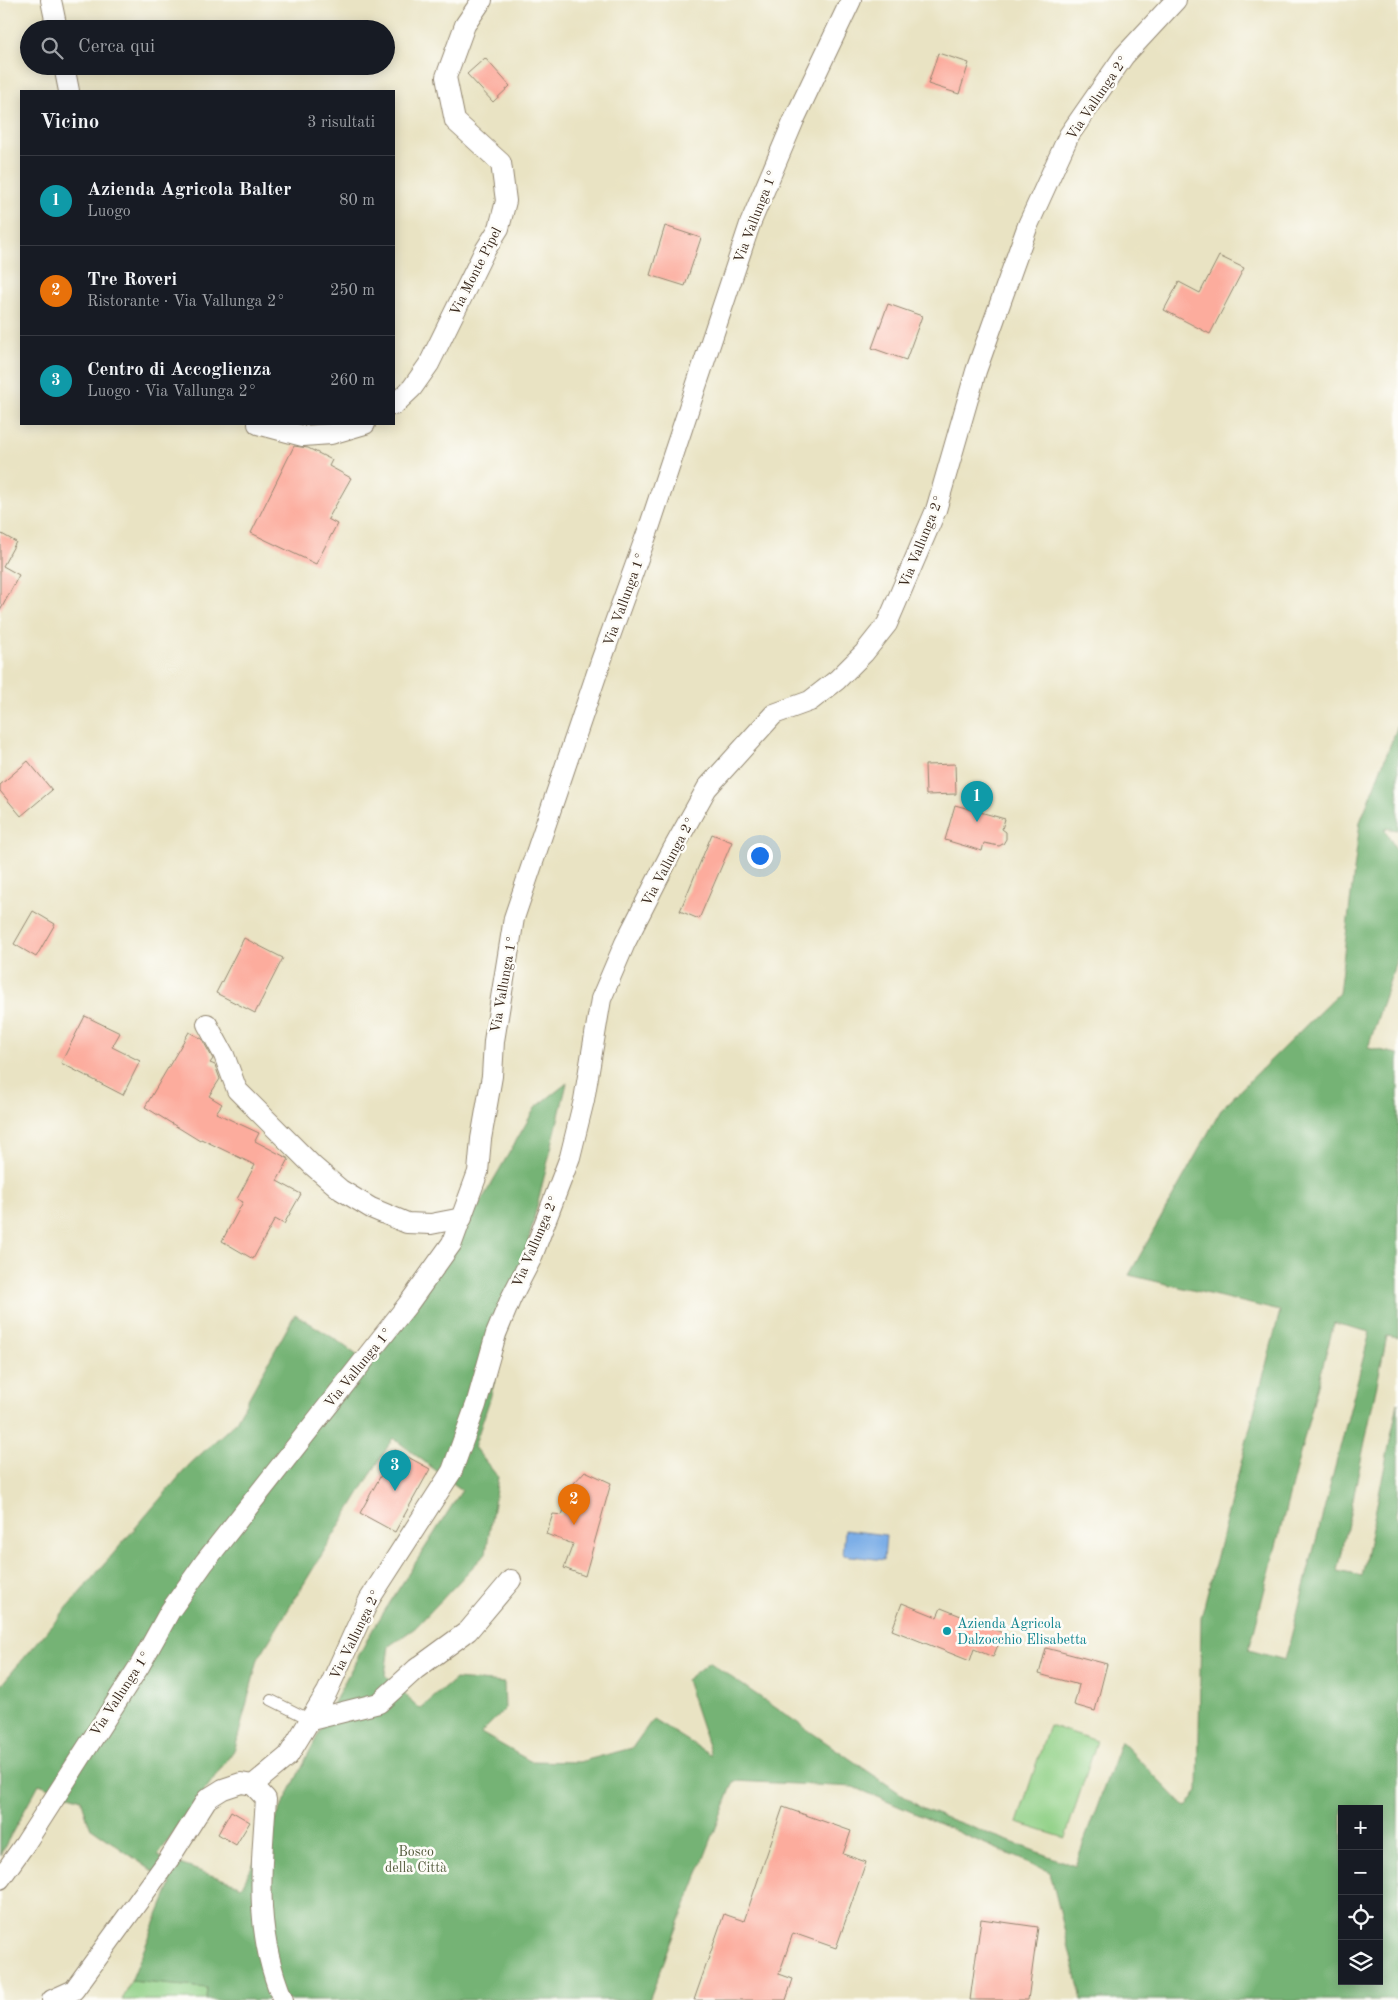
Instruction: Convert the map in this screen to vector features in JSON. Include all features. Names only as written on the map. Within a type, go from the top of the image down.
[{"type":"street","points":[[51,0],[55,20]]},
{"type":"street","name":"Via Monte Pipel","points":[[395,404],[412,388],[429,364],[484,252],[499,228],[506,201],[502,163],[454,122],[446,77],[465,25],[482,0]]},
{"type":"street","name":"Via Vallunga 1°","points":[[0,1879],[25,1844],[88,1743],[140,1665],[170,1611],[204,1562],[409,1303],[452,1243],[478,1172],[481,1138],[492,1076],[494,1041],[514,918],[601,661],[650,525],[750,224],[794,120],[851,0]]},
{"type":"street","name":"Via Vallunga 2°","points":[[253,1785],[288,1756],[311,1720],[327,1692],[369,1600],[452,1471],[476,1405],[496,1334],[510,1298],[531,1259],[570,1157],[584,1100],[601,1000],[625,943],[673,849],[707,788],[774,714],[810,701],[837,680],[864,653],[887,624],[936,510],[976,371],[1028,225],[1069,135],[1124,56],[1176,0]]},
{"type":"street","points":[[66,75],[69,90]]},
{"type":"street","points":[[262,425],[303,436],[331,434],[362,425]]},
{"type":"street","points":[[207,1024],[224,1055],[237,1090],[313,1166],[341,1190],[372,1208],[407,1223],[431,1224],[462,1218]]},
{"type":"street","points":[[311,1720],[379,1703],[416,1669],[468,1631],[511,1580]]},
{"type":"street","points":[[52,2000],[75,1995],[169,1859],[207,1800],[223,1789],[241,1783],[253,1785],[266,1799],[260,1886],[264,1938],[275,1981],[283,2000]]},
{"type":"lane","points":[[271,1700],[311,1720]]},
{"type":"green space","name":"Bosco della Città","points":[[1398,725],[1398,830],[1384,828],[1398,853],[1398,955],[1368,1048],[1398,1054],[1398,1338],[1387,1336],[1338,1571],[1362,1576],[1398,1403],[1398,1507],[1396,1517],[1398,1518],[1398,2000],[1082,2000],[1050,1872],[854,1787],[734,1781],[649,2000],[206,2000],[207,1988],[131,1981],[171,1884],[90,1827],[81,1799],[39,1784],[0,1855],[0,1686],[190,1464],[235,1423],[295,1314],[335,1339],[369,1364],[456,1245],[535,1108],[567,1083],[490,1399],[474,1447],[498,1477],[486,1553],[415,1628],[389,1646],[385,1675],[420,1709],[455,1679],[504,1683],[505,1709],[481,1733],[530,1761],[579,1762],[632,1748],[653,1719],[711,1755],[686,1680],[709,1662],[923,1809],[1075,1866],[1121,1741],[1186,1808],[1198,1790],[1201,1618],[1280,1311],[1129,1275],[1222,1108],[1339,993],[1360,822]],"holes":[[[1334,1323],[1370,1332],[1285,1660],[1249,1650]],[[393,1438],[462,1490],[373,1629],[242,1886],[157,1856],[235,1749],[258,1659]]]},
{"type":"green space","points":[[1049,1725],[1097,1741],[1065,1838],[1017,1823]]},
{"type":"green space","points":[[131,1981],[207,1988],[206,2000],[122,2000]]},
{"type":"water","points":[[845,1530],[886,1535],[884,1560],[843,1555]]},
{"type":"building","points":[[938,53],[969,63],[959,94],[928,84]]},
{"type":"building","points":[[485,58],[510,86],[493,102],[467,74]]},
{"type":"building","points":[[665,226],[701,238],[685,286],[650,275]]},
{"type":"building","points":[[1219,256],[1244,268],[1210,334],[1164,310],[1179,282],[1200,293]]},
{"type":"building","points":[[888,304],[922,316],[906,360],[872,348]]},
{"type":"building","points":[[294,446],[308,448],[332,460],[329,466],[351,478],[328,519],[337,524],[316,564],[251,533]]},
{"type":"building","points":[[0,533],[16,542],[3,566],[19,575],[0,611]]},
{"type":"building","points":[[28,761],[52,790],[21,816],[0,791],[0,785]]},
{"type":"building","points":[[955,764],[956,794],[926,795],[925,765]]},
{"type":"building","points":[[955,805],[1005,819],[1002,829],[1006,832],[1006,839],[1003,844],[999,846],[984,843],[982,851],[945,840]]},
{"type":"building","points":[[712,834],[732,842],[699,919],[680,911]]},
{"type":"building","points":[[33,911],[55,924],[36,957],[14,944]]},
{"type":"building","points":[[244,938],[283,958],[255,1013],[216,993]]},
{"type":"building","points":[[85,1016],[120,1033],[112,1047],[140,1061],[123,1095],[61,1063]]},
{"type":"building","points":[[189,1032],[202,1039],[213,1059],[210,1063],[215,1065],[220,1079],[209,1096],[222,1104],[216,1113],[259,1133],[255,1141],[289,1159],[277,1181],[301,1194],[284,1224],[275,1219],[253,1259],[222,1241],[243,1202],[237,1199],[255,1165],[201,1139],[200,1141],[145,1107]]},
{"type":"building","points":[[395,1450],[430,1469],[395,1532],[360,1513]]},
{"type":"building","points":[[585,1471],[611,1483],[585,1576],[564,1568],[573,1544],[546,1534],[553,1514],[562,1515],[574,1483]]},
{"type":"building","name":"Azienda Agricola Dalzocchio Elisabetta","points":[[902,1603],[937,1617],[941,1608],[1003,1633],[993,1657],[974,1649],[970,1661],[892,1630]]},
{"type":"building","points":[[1046,1648],[1107,1664],[1095,1711],[1074,1705],[1079,1685],[1039,1674]]},
{"type":"building","points":[[783,1807],[851,1831],[843,1854],[866,1862],[836,1948],[793,1933],[779,1974],[793,1979],[786,2000],[694,2000],[724,1914],[744,1921]]},
{"type":"building","points":[[231,1811],[250,1822],[236,1845],[218,1834]]},
{"type":"building","points":[[981,1919],[1038,1927],[1028,2000],[970,2000]]},
{"type":"place","name":"Azienda Agricola Balter","points":[[977,822]]},
{"type":"place","name":"Centro di Accoglienza","points":[[395,1491]]},
{"type":"place","name":"Tre Roveri","points":[[574,1525]]},
{"type":"place","name":"Azienda Agricola Dalzocchio Elisabetta","points":[[947,1631]]}]
